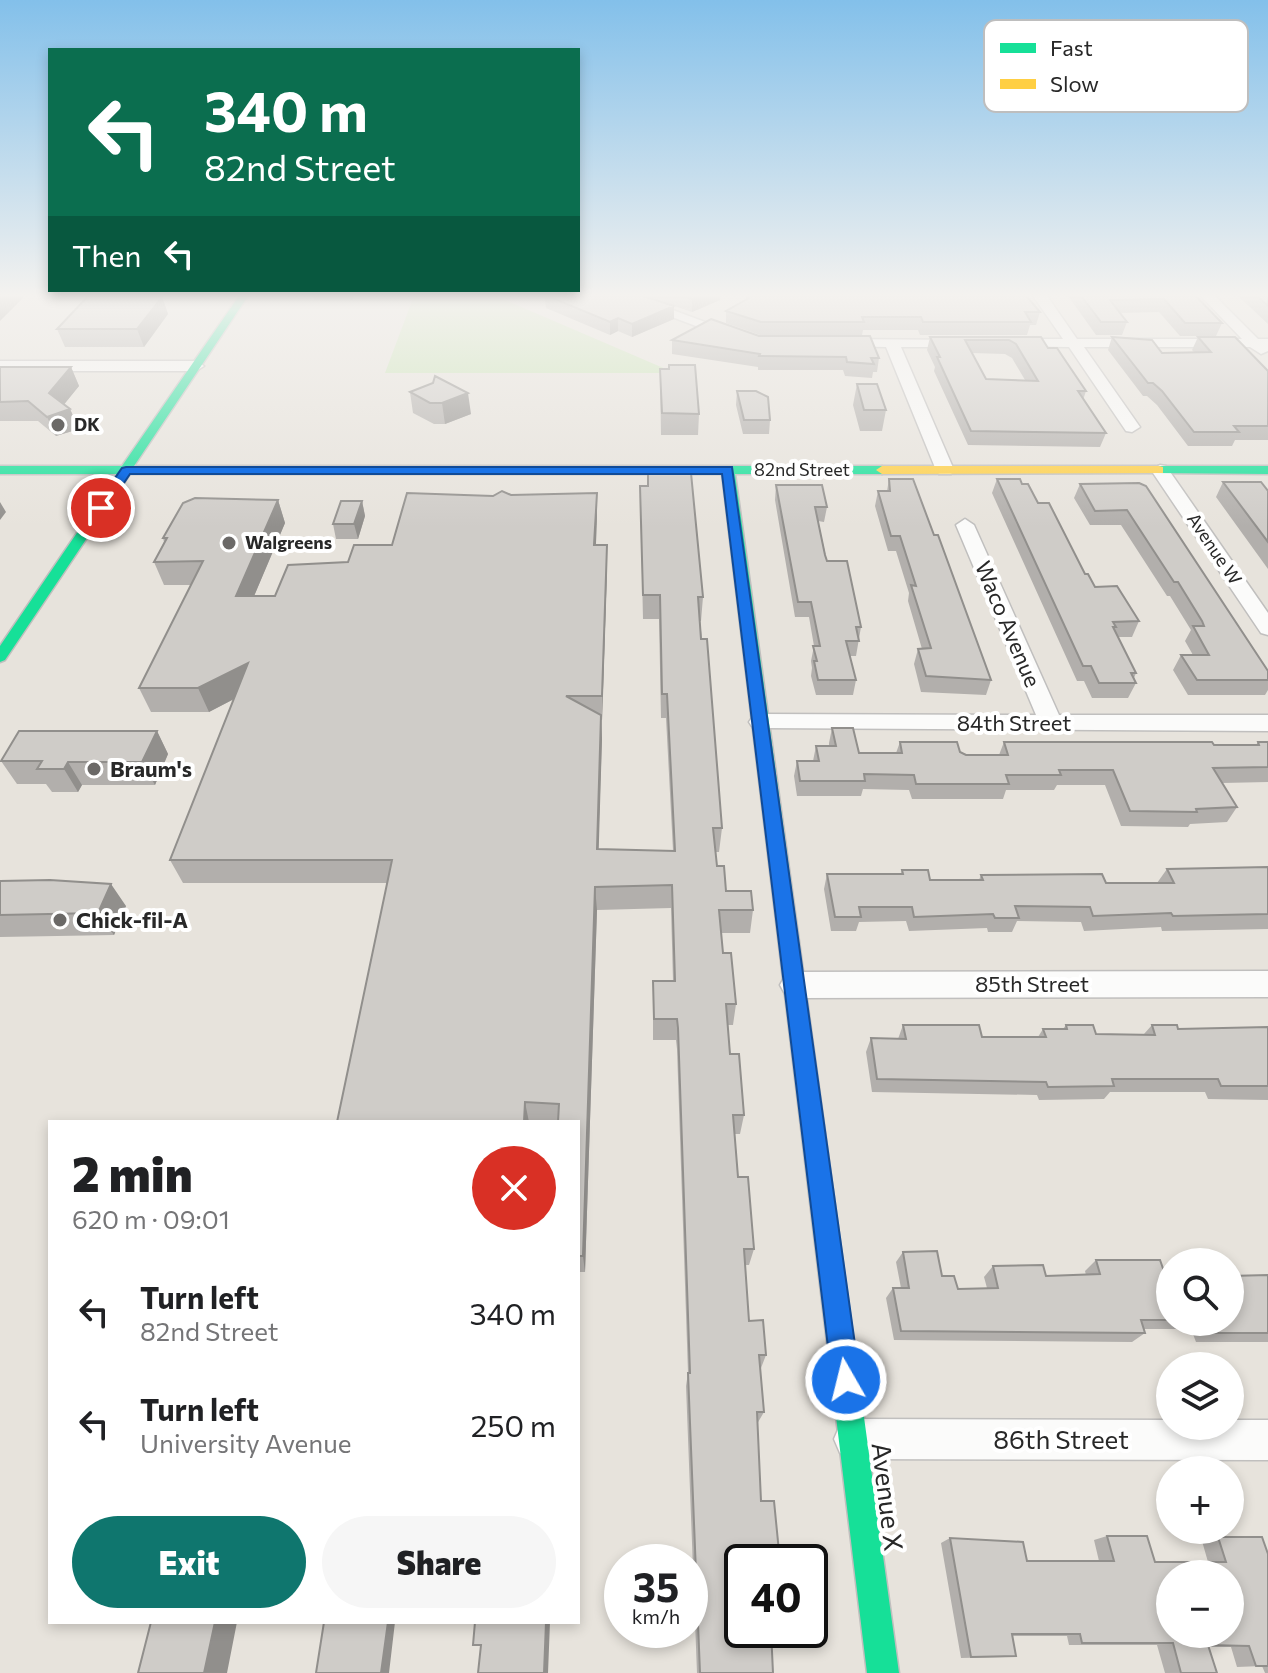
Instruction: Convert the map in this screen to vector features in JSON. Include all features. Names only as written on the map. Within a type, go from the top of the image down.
[{"type":"main road","points":[[0,657],[193,371]]},
{"type":"main road","name":"82nd Street","points":[[0,470],[1268,470]]},
{"type":"main road","name":"Avenue X","points":[[728,470],[883,1673]]},
{"type":"street","points":[[904,371],[945,470]]},
{"type":"street","points":[[1093,371],[1132,427]]},
{"type":"street","name":"Avenue W","points":[[1160,470],[1268,628]]},
{"type":"street","name":"Waco Avenue","points":[[965,525],[1051,723]]},
{"type":"street","name":"84th Street","points":[[761,722],[1268,723]]},
{"type":"street","name":"85th Street","points":[[795,985],[1268,984]]},
{"type":"street","name":"86th Street","points":[[854,1439],[1268,1440]]},
{"type":"green space","points":[[671,371],[675,373],[385,373]]},
{"type":"building","points":[[0,371],[68,371],[49,393],[70,409],[47,417],[28,401],[0,402]]},
{"type":"building","points":[[660,371],[695,371],[699,414],[662,413]]},
{"type":"building","points":[[943,371],[982,371],[986,379],[1038,381],[1032,371],[1073,371],[1086,391],[1078,391],[1106,433],[971,431]]},
{"type":"building","points":[[1139,371],[1268,371],[1268,426],[1234,426],[1239,432],[1194,432],[1162,391],[1153,383],[1148,383]]},
{"type":"building","points":[[435,376],[468,393],[442,403],[430,403],[410,392],[433,383]]},
{"type":"building","points":[[857,384],[877,384],[886,410],[864,410]]},
{"type":"building","points":[[737,391],[756,391],[768,397],[770,420],[744,420]]},
{"type":"building","points":[[648,473],[691,473],[703,597],[698,597],[701,639],[707,639],[722,828],[713,828],[717,866],[724,866],[726,891],[751,891],[753,910],[719,910],[723,953],[731,953],[736,1004],[726,1004],[730,1054],[739,1054],[744,1115],[733,1115],[738,1177],[748,1177],[754,1249],[744,1249],[749,1321],[763,1320],[766,1355],[759,1355],[764,1412],[757,1412],[761,1501],[774,1501],[778,1544],[724,1544],[724,1648],[772,1648],[773,1673],[700,1673],[699,1648],[708,1648],[708,1544],[695,1544],[678,1028],[677,1019],[654,1019],[653,981],[675,981],[672,885],[595,887],[583,1256],[580,1256],[580,1120],[558,1120],[559,1104],[525,1102],[524,1120],[337,1120],[392,860],[170,860],[248,663],[198,688],[139,688],[203,561],[154,562],[167,538],[163,538],[183,503],[195,498],[278,500],[236,596],[275,596],[288,565],[348,562],[354,545],[392,545],[407,493],[493,496],[502,491],[511,495],[597,493],[594,545],[607,545],[602,696],[566,696],[601,715],[597,849],[675,851],[667,694],[662,694],[660,595],[643,595],[640,486],[648,486]]},
{"type":"building","points":[[889,479],[913,479],[934,535],[938,535],[991,680],[926,676],[918,649],[931,648],[911,585],[916,586],[900,536],[891,536],[878,491],[890,491]]},
{"type":"building","points":[[997,479],[1020,479],[1022,484],[1028,484],[1038,503],[1049,503],[1085,574],[1095,587],[1117,586],[1139,621],[1113,622],[1136,673],[1131,673],[1136,683],[1099,683],[1091,666],[1083,666]]},
{"type":"building","points":[[1223,482],[1261,482],[1268,491],[1268,542]]},
{"type":"building","points":[[1139,483],[1146,486],[1268,671],[1268,680],[1197,680],[1181,655],[1209,655],[1193,626],[1204,626],[1202,621],[1127,510],[1095,511],[1080,484]]},
{"type":"building","points":[[776,485],[822,485],[827,507],[815,507],[825,555],[827,561],[847,561],[861,627],[856,627],[859,641],[846,641],[856,680],[818,680],[813,646],[820,646],[811,602],[798,602]]},
{"type":"building","points":[[341,501],[362,501],[354,524],[333,524]]},
{"type":"building","points":[[832,728],[853,728],[859,753],[902,753],[900,742],[957,742],[960,752],[966,755],[1008,755],[1004,742],[1212,742],[1214,745],[1259,745],[1258,742],[1268,742],[1268,767],[1213,768],[1237,807],[1196,809],[1197,812],[1130,811],[1113,770],[1059,770],[1061,775],[1006,775],[1009,784],[916,784],[914,775],[864,774],[865,781],[800,781],[797,761],[819,761],[816,746],[836,746]]},
{"type":"building","points":[[19,731],[157,731],[142,762],[68,762],[64,769],[37,769],[42,761],[1,761]]},
{"type":"building","points":[[1268,867],[1268,914],[1173,916],[1171,913],[1093,916],[1090,907],[1015,906],[1019,918],[995,918],[993,914],[914,917],[912,907],[859,907],[861,917],[835,917],[827,874],[903,874],[902,870],[928,870],[930,880],[983,880],[981,875],[1102,874],[1106,883],[1174,883],[1167,869]]},
{"type":"building","points":[[0,881],[111,884],[98,913],[0,915]]},
{"type":"building","points":[[903,1025],[979,1025],[982,1037],[1046,1037],[1043,1029],[1067,1029],[1066,1025],[1093,1025],[1096,1034],[1155,1035],[1152,1025],[1177,1025],[1178,1029],[1268,1027],[1268,1086],[1221,1086],[1218,1079],[1112,1079],[1114,1086],[1048,1087],[1046,1082],[877,1079],[871,1038],[906,1039]]},
{"type":"building","points":[[937,1251],[942,1276],[954,1276],[958,1289],[998,1288],[993,1266],[1043,1265],[1046,1276],[1100,1274],[1096,1260],[1156,1260],[1156,1320],[1141,1320],[1145,1333],[901,1331],[893,1288],[909,1288],[903,1252]]},
{"type":"building","points":[[1268,1275],[1268,1333],[1244,1333],[1244,1276]]},
{"type":"building","points":[[1107,1536],[1147,1536],[1156,1562],[1156,1643],[1082,1643],[1080,1634],[1012,1634],[1016,1656],[971,1657],[950,1538],[1023,1542],[1027,1561],[1114,1561]]},
{"type":"building","points":[[1244,1537],[1262,1537],[1268,1554],[1268,1666],[1256,1666],[1249,1646],[1244,1646],[1244,1560],[1225,1560],[1220,1544],[1244,1544]]},
{"type":"building","points":[[150,1624],[215,1624],[204,1673],[138,1673]]},
{"type":"building","points":[[324,1624],[388,1624],[381,1673],[316,1673]]},
{"type":"building","points":[[475,1624],[546,1624],[544,1673],[478,1673],[481,1645],[473,1645]]},
{"type":"building","points":[[1174,1648],[1209,1648],[1217,1673],[1181,1673]]},
{"type":"traffic: fast","points":[[0,657],[192,371]]},
{"type":"traffic: fast","points":[[0,470],[882,470]]},
{"type":"traffic: fast","points":[[728,470],[883,1673]]},
{"type":"traffic: fast","points":[[1159,470],[1268,470]]},
{"type":"traffic: slow","points":[[882,470],[1159,470]]},
{"type":"place","name":"DK","points":[[58,425]]},
{"type":"place","name":"Walgreens","points":[[229,543]]},
{"type":"place","name":"Braum's","points":[[94,769]]},
{"type":"place","name":"Chick-fil-A","points":[[60,920]]},
{"type":"route","points":[[101,508],[126,470],[728,470],[846,1380]]}]
